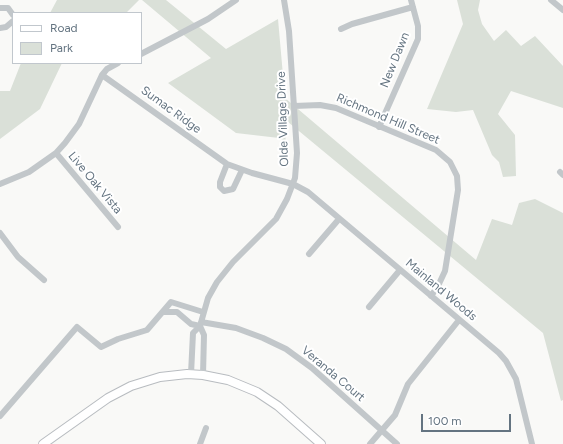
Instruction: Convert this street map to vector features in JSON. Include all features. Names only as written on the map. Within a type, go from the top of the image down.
[{"type":"main road","points":[[43,444],[108,398],[131,386],[160,377],[190,374],[228,380],[257,392],[278,406],[320,444]]},
{"type":"street","points":[[142,53],[208,19],[236,0]]},
{"type":"street","name":"Olde Village Drive","points":[[203,375],[204,335],[201,324],[203,312],[217,282],[232,262],[276,219],[287,199],[293,184],[297,167],[289,30],[284,0]]},
{"type":"street","name":"New Dawn","points":[[379,127],[418,39],[418,26],[411,0]]},
{"type":"street","points":[[551,0],[563,10]]},
{"type":"street","points":[[341,29],[352,24],[413,7]]},
{"type":"street","points":[[0,8],[8,8],[12,14]]},
{"type":"street","points":[[0,28],[9,26],[12,22]]},
{"type":"street","points":[[0,184],[29,172],[56,153],[78,124],[102,75],[107,69],[116,64]]},
{"type":"street","name":"Sumac Ridge","points":[[102,75],[227,164],[242,170],[293,184]]},
{"type":"street","name":"Richmond Hill Street","points":[[294,106],[328,106],[436,150],[445,156],[455,169],[458,190],[446,268],[443,278],[431,296]]},
{"type":"street","name":"Live Oak Vista","points":[[56,153],[118,227]]},
{"type":"street","points":[[227,164],[220,182],[220,187],[224,191],[233,189],[242,170]]},
{"type":"street","name":"Mainland Woods","points":[[293,184],[308,192],[499,353],[512,370],[516,379],[532,444]]},
{"type":"street","points":[[309,254],[339,219]]},
{"type":"street","points":[[0,233],[18,257],[44,280]]},
{"type":"street","points":[[369,307],[400,270]]},
{"type":"street","points":[[0,416],[77,326],[101,347],[118,339],[147,330],[171,302],[203,312]]},
{"type":"street","name":"Veranda Court","points":[[163,312],[177,312],[191,324],[242,330],[286,349],[312,368],[397,444]]},
{"type":"street","points":[[370,444],[394,415],[408,384],[459,320]]},
{"type":"street","name":"Olde Village Drive","points":[[190,374],[193,333],[201,324]]},
{"type":"street","points":[[200,444],[206,428]]},
{"type":"green space","points":[[57,0],[139,0],[127,12],[51,12]]},
{"type":"green space","points":[[142,0],[166,0],[226,49],[278,19],[285,98],[476,260],[492,219],[512,225],[519,203],[535,199],[563,213],[563,400],[561,401],[543,333],[282,117],[286,141],[279,138],[236,133],[168,83],[211,58]]},
{"type":"green space","points":[[457,0],[480,0],[478,10],[482,24],[494,41],[506,30],[521,46],[535,36],[563,66],[563,108],[511,91],[498,114],[515,135],[516,176],[503,177],[499,162],[492,155],[473,110],[456,112],[427,109],[463,24]]},
{"type":"green space","points":[[21,64],[62,64],[40,109],[0,139],[0,91],[10,91]]}]
